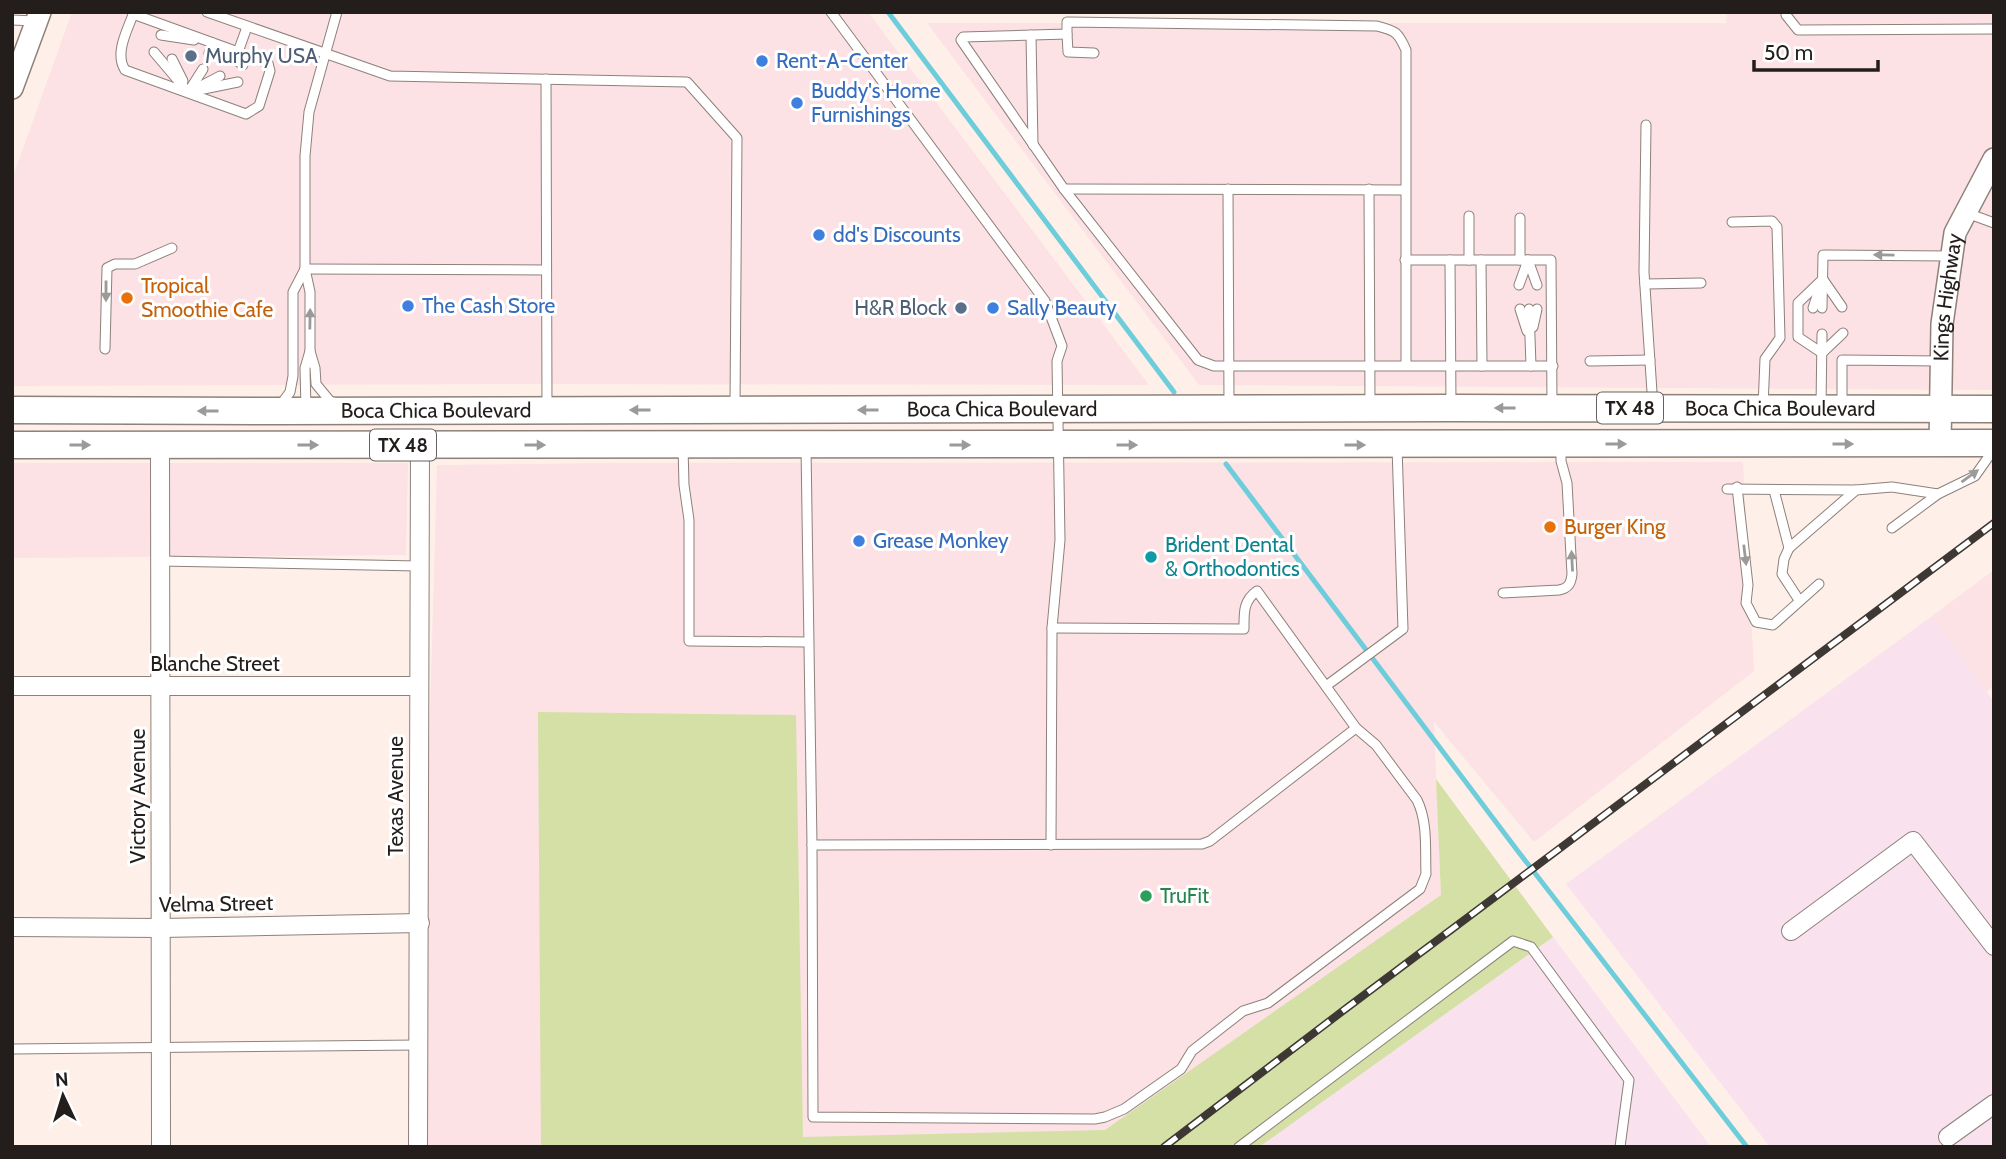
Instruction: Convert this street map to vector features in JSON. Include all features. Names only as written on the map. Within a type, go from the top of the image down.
[{"type":"main road","name":"Boca Chica Boulevard","points":[[12,410],[1994,409]]},
{"type":"main road","name":"Boca Chica Boulevard","points":[[12,445],[1994,446]]},
{"type":"street","points":[[13,86],[38,16]]},
{"type":"street","name":"Kings Highway","points":[[1940,444],[1942,324],[1955,233],[1994,159]]},
{"type":"street","name":"Victory Avenue","points":[[160,445],[161,1147]]},
{"type":"street","name":"Texas Avenue","points":[[418,1147],[419,445]]},
{"type":"street","name":"Blanche Street","points":[[12,686],[418,686]]},
{"type":"street","points":[[1791,931],[1913,841],[1994,946]]},
{"type":"street","name":"Velma Street","points":[[12,927],[161,928],[420,923]]},
{"type":"street","points":[[1948,1144],[1994,1104]]},
{"type":"lane","points":[[207,12],[390,76],[687,82],[737,138],[735,410]]},
{"type":"lane","points":[[306,411],[305,368],[310,351],[310,292],[305,269],[305,156],[309,112],[338,12]]},
{"type":"lane","points":[[831,12],[1045,301],[1062,346],[1057,361],[1060,540],[1052,628],[1051,845]]},
{"type":"lane","points":[[1786,12],[1798,30],[1994,29]]},
{"type":"lane","points":[[133,13],[213,43],[268,63],[270,71],[258,106],[246,114],[125,70],[121,65],[120,57],[133,13]]},
{"type":"lane","points":[[12,20],[38,16]]},
{"type":"lane","points":[[1094,52],[1068,52],[1067,22],[1377,26],[1399,34],[1406,50],[1406,365]]},
{"type":"lane","points":[[238,52],[247,27]]},
{"type":"lane","points":[[1067,34],[967,35],[961,40],[1064,189],[1198,360],[1208,365],[1229,366],[1553,366]]},
{"type":"lane","points":[[161,35],[213,43],[243,65]]},
{"type":"lane","points":[[1031,35],[1034,145]]},
{"type":"lane","points":[[179,42],[213,43],[226,59]]},
{"type":"lane","points":[[209,53],[213,43]]},
{"type":"lane","points":[[155,52],[188,92]]},
{"type":"lane","points":[[172,59],[188,92]]},
{"type":"lane","points":[[188,92],[203,69]]},
{"type":"lane","points":[[188,92],[219,76]]},
{"type":"lane","points":[[546,79],[547,410]]},
{"type":"lane","points":[[188,92],[238,82]]},
{"type":"lane","points":[[1646,125],[1645,284],[1653,408]]},
{"type":"lane","points":[[1064,189],[1405,190]]},
{"type":"lane","points":[[1228,189],[1229,409]]},
{"type":"lane","points":[[1369,190],[1370,408]]},
{"type":"lane","points":[[1967,213],[1994,223]]},
{"type":"lane","points":[[1469,216],[1469,260]]},
{"type":"lane","points":[[1520,218],[1528,285],[1524,260]]},
{"type":"lane","points":[[1732,222],[1772,221],[1777,227],[1780,338],[1765,359],[1763,409]]},
{"type":"lane","points":[[105,349],[107,268],[115,264],[135,264],[172,248]]},
{"type":"lane","points":[[1818,308],[1823,279],[1823,255],[1952,256]]},
{"type":"lane","points":[[1405,260],[1550,260],[1552,408]]},
{"type":"lane","points":[[1450,260],[1451,408]]},
{"type":"lane","points":[[1481,260],[1482,366]]},
{"type":"lane","points":[[305,269],[546,270]]},
{"type":"lane","points":[[276,411],[290,392],[293,376],[293,292],[305,269]]},
{"type":"lane","points":[[1823,279],[1838,307]]},
{"type":"lane","points":[[1822,353],[1798,337],[1798,303],[1823,279]]},
{"type":"lane","points":[[1645,284],[1701,283]]},
{"type":"lane","points":[[1530,339],[1529,309],[1531,366]]},
{"type":"lane","points":[[1822,353],[1838,333]]},
{"type":"lane","points":[[1818,334],[1831,409]]},
{"type":"lane","points":[[310,351],[316,384],[330,401],[358,411]]},
{"type":"lane","points":[[1590,361],[1650,360]]},
{"type":"lane","points":[[1831,409],[1842,360],[1941,361]]},
{"type":"lane","points":[[1503,593],[1559,590],[1570,585],[1572,574],[1567,483],[1561,461],[1561,444]]},
{"type":"lane","points":[[806,445],[813,1117],[1095,1119],[1124,1110],[1181,1069],[1192,1051],[1243,1011],[1268,1003],[1420,889],[1426,874],[1422,809],[1411,789],[1376,745],[1356,728],[1257,591],[1247,600],[1244,629],[1052,628]]},
{"type":"lane","points":[[1326,686],[1403,629],[1397,445]]},
{"type":"lane","points":[[683,446],[684,485],[689,520],[689,641],[808,642]]},
{"type":"lane","points":[[1892,528],[1938,494],[1975,476],[1994,446]]},
{"type":"lane","points":[[1819,584],[1773,625],[1756,622],[1746,603],[1748,585],[1732,488],[1856,490],[1892,487],[1938,494]]},
{"type":"lane","points":[[1774,490],[1790,548]]},
{"type":"lane","points":[[1799,600],[1782,574],[1784,559],[1790,548],[1856,490]]},
{"type":"lane","points":[[159,561],[418,566]]},
{"type":"lane","points":[[811,845],[1202,844],[1210,841],[1356,728]]},
{"type":"lane","points":[[1239,1147],[1513,941],[1531,947],[1629,1080],[1620,1147]]},
{"type":"lane","points":[[12,1049],[419,1045]]},
{"type":"shaded area","points":[[72,12],[868,12],[1149,385],[12,386],[12,179]]},
{"type":"shaded area","points":[[1727,12],[1994,12],[1994,390],[1199,385],[927,23],[1726,23]]},
{"type":"shaded area","points":[[1743,462],[1754,671],[1534,842],[1434,722],[1441,895],[1109,1146],[803,1147],[796,840],[542,1045],[541,1147],[418,1147],[437,465]]},
{"type":"shaded area","points":[[12,463],[408,463],[406,555],[12,558]]},
{"type":"shaded area","points":[[1994,570],[1994,686],[1986,692],[1932,616]]},
{"type":"shaded area","points":[[1932,616],[1994,702],[1994,1147],[1770,1147],[1566,884]]},
{"type":"shaded area","points":[[1553,937],[1711,1147],[1258,1147]]},
{"type":"green space","points":[[538,712],[796,715],[803,1137],[1105,1130],[1441,895],[1436,779],[1553,937],[1259,1147],[541,1147]]},
{"type":"waterway","points":[[888,12],[1174,392]]},
{"type":"waterway","points":[[1226,464],[1517,850],[1747,1147]]},
{"type":"railway","points":[[1164,1147],[1994,523]]},
{"type":"place","name":"Murphy USA","points":[[191,56]]},
{"type":"place","name":"Rent-A-Center","points":[[762,61]]},
{"type":"place","name":"Buddy's Home Furnishings","points":[[797,103]]},
{"type":"place","name":"dd's Discounts","points":[[819,235]]},
{"type":"place","name":"Tropical Smoothie Cafe","points":[[127,298]]},
{"type":"place","name":"The Cash Store","points":[[408,306]]},
{"type":"place","name":"H&R Block","points":[[961,308]]},
{"type":"place","name":"Sally Beauty","points":[[993,308]]},
{"type":"place","name":"Burger King","points":[[1550,527]]},
{"type":"place","name":"Grease Monkey","points":[[859,541]]},
{"type":"place","name":"Brident Dental & Orthodontics","points":[[1151,557]]},
{"type":"place","name":"TruFit","points":[[1146,896]]}]
